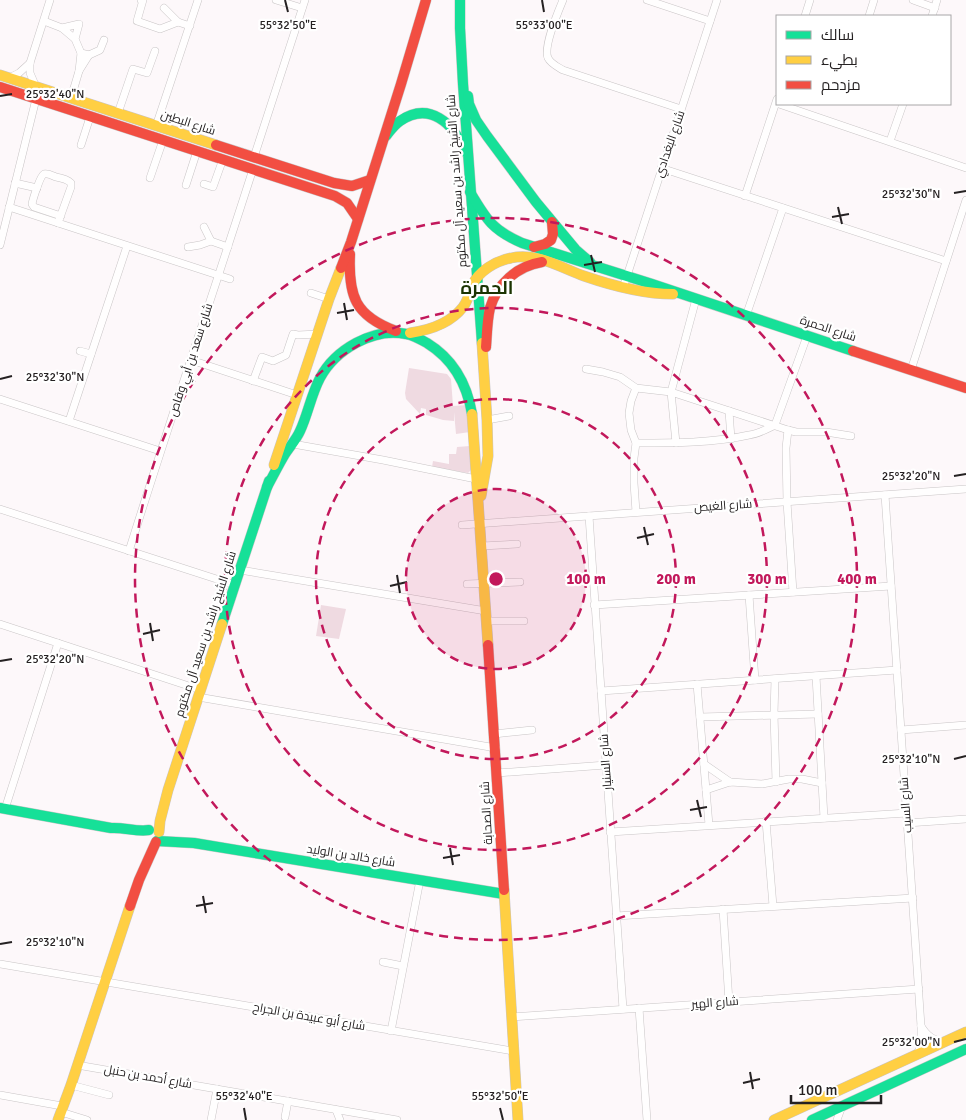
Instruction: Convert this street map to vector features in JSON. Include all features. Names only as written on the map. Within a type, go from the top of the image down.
[{"type":"street","points":[[36,87],[30,73],[30,63],[50,0]]},
{"type":"street","points":[[141,0],[143,0],[137,21],[160,29],[178,22]]},
{"type":"street","points":[[156,126],[198,0]]},
{"type":"street","points":[[276,0],[302,8]]},
{"type":"street","points":[[254,157],[305,0]]},
{"type":"street","name":"شارع الشيخ راشد بن سعيد آل مكتوم","points":[[60,1113],[139,880],[142,876],[149,854],[156,818],[168,790],[329,299],[351,242],[426,0]]},
{"type":"street","name":"شارع الشيخ راشد بن سعيد آل مكتوم","points":[[460,0],[462,67],[488,456],[478,504]]},
{"type":"street","points":[[563,0],[547,44],[546,52],[548,59],[553,64],[563,70],[681,109]]},
{"type":"street","points":[[647,0],[710,20]]},
{"type":"street","name":"شارع البغدادي","points":[[623,288],[717,0]]},
{"type":"street","points":[[805,15],[810,0]]},
{"type":"street","points":[[869,15],[874,0]]},
{"type":"street","points":[[913,0],[936,4]]},
{"type":"street","points":[[164,8],[178,22],[190,26]]},
{"type":"street","points":[[44,21],[62,28],[74,39],[81,53],[79,71],[71,98]]},
{"type":"street","points":[[62,28],[79,24],[74,39]]},
{"type":"street","points":[[79,71],[89,56],[100,50],[104,40]]},
{"type":"street","points":[[118,113],[133,69],[147,74],[155,51]]},
{"type":"street","points":[[81,53],[89,56]]},
{"type":"street","points":[[4,76],[20,73],[30,63]]},
{"type":"street","points":[[462,67],[469,104],[476,120],[536,202],[583,258],[599,268]]},
{"type":"street","name":"شارع البطين","points":[[4,76],[340,185],[358,185],[370,180]]},
{"type":"street","name":"شارع البطين","points":[[0,88],[335,196],[347,203],[358,220]]},
{"type":"street","points":[[0,245],[1,234],[36,99]]},
{"type":"street","points":[[745,196],[776,105]]},
{"type":"street","points":[[786,105],[966,168]]},
{"type":"street","points":[[890,141],[903,105]]},
{"type":"street","points":[[81,145],[90,116],[99,113],[103,108]]},
{"type":"street","points":[[383,139],[399,122],[408,117],[430,114],[441,118],[451,126],[462,145],[468,164]]},
{"type":"street","points":[[150,178],[163,140]]},
{"type":"street","points":[[186,185],[197,151]]},
{"type":"street","points":[[204,184],[213,187],[223,159]]},
{"type":"street","points":[[661,168],[946,262]]},
{"type":"street","name":"شارع سعد بن أبي وقاص","points":[[129,551],[253,169]]},
{"type":"street","points":[[45,174],[68,180],[71,184],[59,220],[34,207],[32,204],[42,176],[45,174]]},
{"type":"street","points":[[15,183],[38,188]]},
{"type":"street","name":"شارع الحمرة","points":[[470,192],[489,223],[498,231],[511,238],[966,388]]},
{"type":"street","points":[[911,370],[966,200]]},
{"type":"street","points":[[9,207],[59,220],[127,246],[230,280]]},
{"type":"street","points":[[746,316],[783,208]]},
{"type":"street","points":[[534,247],[549,243],[553,239],[554,232],[551,219]]},
{"type":"street","points":[[204,227],[210,241]]},
{"type":"street","points":[[187,249],[210,241],[228,247]]},
{"type":"street","points":[[351,242],[350,285],[361,310],[371,320],[383,327],[402,333],[427,331],[442,325],[463,306],[476,280]]},
{"type":"street","points":[[69,421],[127,246]]},
{"type":"street","name":"شارع الحمرة","points":[[476,280],[486,270],[498,263],[514,257],[526,257],[547,262],[590,278],[648,294],[682,294]]},
{"type":"street","points":[[483,378],[489,317],[494,298],[502,284],[514,273],[525,266],[537,262],[547,262]]},
{"type":"street","points":[[311,293],[329,299]]},
{"type":"street","points":[[676,443],[671,392],[696,299]]},
{"type":"street","name":"شارع الشيخ راشد بن سعيد آل مكتوم","points":[[267,486],[300,432],[320,378],[328,366],[353,344],[366,338],[378,334],[402,333],[419,338],[450,360],[465,384],[471,410],[478,504]]},
{"type":"street","points":[[254,380],[262,357],[273,361],[286,355],[293,334],[318,334]]},
{"type":"street","points":[[636,443],[676,443],[730,439],[752,435],[775,426],[807,336]]},
{"type":"street","points":[[80,351],[91,354]]},
{"type":"street","points":[[191,360],[297,395]]},
{"type":"street","points":[[586,369],[620,377],[636,388],[671,392],[788,430],[796,432],[826,432],[851,436]]},
{"type":"street","points":[[636,388],[630,413],[631,430],[636,443],[634,458],[636,512]]},
{"type":"street","points":[[0,399],[160,451]]},
{"type":"street","points":[[729,411],[730,439]]},
{"type":"street","points":[[486,420],[509,416]]},
{"type":"street","points":[[788,430],[786,448],[787,502],[793,592]]},
{"type":"street","points":[[282,440],[286,447],[293,444],[476,479]]},
{"type":"street","name":"شارع الغيص","points":[[462,525],[966,489]]},
{"type":"street","name":"شارع السيب","points":[[885,495],[919,989],[921,1040],[918,1054]]},
{"type":"street","name":"شارع الصحابة","points":[[478,504],[496,748],[518,1120]]},
{"type":"street","points":[[0,509],[235,585]]},
{"type":"street","name":"شارع السنيار","points":[[589,516],[623,1009]]},
{"type":"street","points":[[482,546],[517,544]]},
{"type":"street","points":[[240,570],[487,616],[524,621]]},
{"type":"street","points":[[467,584],[520,582]]},
{"type":"street","points":[[594,605],[891,586]]},
{"type":"street","points":[[749,595],[755,680]]},
{"type":"street","points":[[0,624],[199,694],[496,748]]},
{"type":"street","points":[[2,809],[58,643]]},
{"type":"street","points":[[601,691],[897,670]]},
{"type":"street","points":[[816,676],[824,818]]},
{"type":"street","points":[[775,679],[776,782]]},
{"type":"street","points":[[697,684],[709,825]]},
{"type":"street","points":[[700,716],[818,714]]},
{"type":"street","points":[[901,730],[966,725]]},
{"type":"street","points":[[494,734],[532,730]]},
{"type":"street","points":[[497,773],[606,764]]},
{"type":"street","points":[[704,764],[730,782]]},
{"type":"street","points":[[706,790],[730,782],[762,784],[796,779],[822,783]]},
{"type":"street","name":"شارع خالد بن الوليد","points":[[2,809],[504,894]]},
{"type":"street","points":[[610,832],[907,813]]},
{"type":"street","points":[[907,823],[966,820]]},
{"type":"street","points":[[766,821],[773,906]]},
{"type":"street","points":[[390,1030],[420,880]]},
{"type":"street","points":[[616,916],[912,898]]},
{"type":"street","points":[[723,910],[729,1002]]},
{"type":"street","points":[[383,962],[403,966]]},
{"type":"street","name":"شارع أبو عبيدة بن الجراح","points":[[0,964],[513,1052]]},
{"type":"street","name":"شارع الهير","points":[[511,1017],[919,989]]},
{"type":"street","points":[[640,1008],[647,1120]]},
{"type":"street","points":[[921,1026],[931,1038],[945,1042]]},
{"type":"street","points":[[774,1120],[966,1032]]},
{"type":"street","points":[[813,1120],[963,1053]]},
{"type":"street","name":"شارع أحمد بن حنبل","points":[[77,1065],[352,1112],[362,1117],[397,1120]]},
{"type":"street","points":[[179,1092],[181,1083]]},
{"type":"street","points":[[71,1084],[109,1095]]},
{"type":"street","points":[[211,1120],[217,1089]]},
{"type":"street","points":[[0,1095],[87,1120]]},
{"type":"street","points":[[285,1118],[288,1101]]},
{"type":"street","points":[[837,1120],[842,1106]]},
{"type":"street","points":[[336,1110],[340,1120]]},
{"type":"street","points":[[347,1120],[352,1112]]},
{"type":"shaded area","points":[[409,368],[447,374],[451,379],[453,406],[467,405],[470,432],[456,434],[454,412],[454,421],[426,415],[426,409],[421,408],[420,414],[406,399],[405,393]]},
{"type":"shaded area","points":[[470,446],[472,469],[468,473],[432,467],[433,461],[449,464],[449,454],[456,454],[457,447]]},
{"type":"shaded area","points":[[321,605],[346,609],[339,639],[316,636]]},
{"type":"traffic: fast","points":[[460,0],[463,84],[482,343]]},
{"type":"traffic: fast","points":[[468,96],[469,104],[476,120],[487,136],[536,202],[576,250],[590,262]]},
{"type":"traffic: fast","points":[[386,136],[392,128],[411,115],[430,114],[447,124],[460,141],[464,151]]},
{"type":"traffic: fast","points":[[470,192],[491,223],[503,233],[522,243],[853,351]]},
{"type":"traffic: fast","points":[[267,487],[303,425],[320,378],[335,358],[368,337],[393,333],[406,334],[436,349],[457,373],[467,392],[472,414]]},
{"type":"traffic: fast","points":[[222,624],[269,481]]},
{"type":"traffic: fast","points":[[0,808],[111,828],[149,830]]},
{"type":"traffic: fast","points":[[157,841],[194,843],[504,894]]},
{"type":"traffic: fast","points":[[812,1120],[966,1049]]},
{"type":"traffic: slow","points":[[0,75],[216,145]]},
{"type":"traffic: slow","points":[[410,333],[432,328],[452,318],[465,305],[472,286],[483,271],[494,264],[511,258],[530,257],[617,286],[650,293],[673,294]]},
{"type":"traffic: slow","points":[[274,465],[341,268]]},
{"type":"traffic: slow","points":[[481,496],[488,456],[482,343]]},
{"type":"traffic: slow","points":[[472,414],[488,645]]},
{"type":"traffic: slow","points":[[159,832],[168,790],[222,624]]},
{"type":"traffic: slow","points":[[504,890],[518,1120]]},
{"type":"traffic: slow","points":[[58,1120],[130,906]]},
{"type":"traffic: slow","points":[[774,1120],[966,1032]]},
{"type":"traffic: jam","points":[[341,268],[351,242],[426,0]]},
{"type":"traffic: jam","points":[[0,87],[335,196],[347,203],[358,219]]},
{"type":"traffic: jam","points":[[216,145],[334,183],[352,186],[370,180]]},
{"type":"traffic: jam","points":[[534,247],[551,240],[553,234],[552,222]]},
{"type":"traffic: jam","points":[[350,254],[351,282],[357,303],[371,319],[396,331]]},
{"type":"traffic: jam","points":[[486,347],[490,308],[498,291],[516,272],[542,262]]},
{"type":"traffic: jam","points":[[853,351],[966,388]]},
{"type":"traffic: jam","points":[[488,645],[504,890]]},
{"type":"traffic: jam","points":[[130,906],[156,842]]},
{"type":"district","name":"الحمرة","points":[[487,288]]}]
